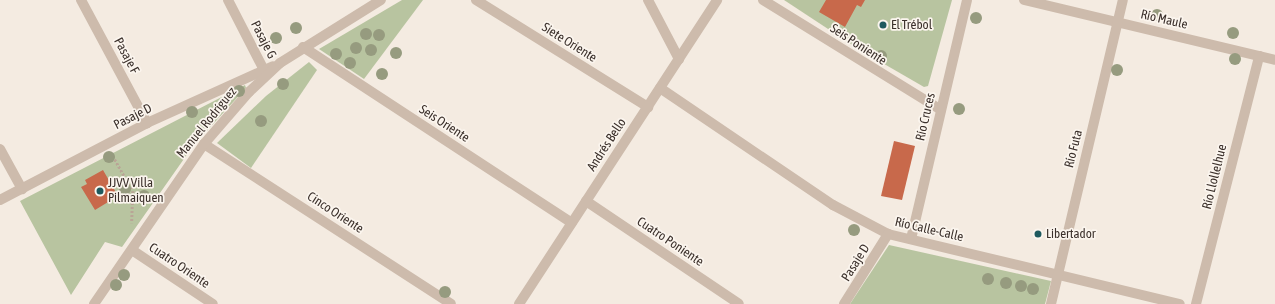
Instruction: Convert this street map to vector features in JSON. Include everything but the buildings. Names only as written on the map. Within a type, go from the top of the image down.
[{"type":"street","name":"Pasaje F","points":[[82,0],[147,123]]},
{"type":"street","name":"Pasaje G","points":[[228,0],[264,70]]},
{"type":"street","name":"Manuel Rodríguez","points":[[94,304],[204,144],[249,92],[280,62],[379,0]]},
{"type":"street","name":"Siete Oriente","points":[[476,0],[648,107]]},
{"type":"street","points":[[648,0],[679,59]]},
{"type":"street","name":"Andrés Bello","points":[[519,304],[717,0]]},
{"type":"street","name":"Seis Poniente","points":[[763,0],[941,110]]},
{"type":"street","name":"Río Cruces","points":[[911,239],[967,0]]},
{"type":"street","name":"Río Maule","points":[[1024,0],[1275,60]]},
{"type":"street","name":"Río Futa","points":[[1051,304],[1123,0]]},
{"type":"street","name":"Seis Oriente","points":[[303,47],[572,222]]},
{"type":"street","name":"Río Llollelhue","points":[[1196,304],[1259,56]]},
{"type":"street","name":"Pasaje D","points":[[0,200],[147,123],[280,62]]},
{"type":"street","name":"Río Calle-Calle","points":[[660,88],[833,205],[888,234],[1058,273],[1180,304]]},
{"type":"street","name":"Cinco Oriente","points":[[204,144],[451,304]]},
{"type":"street","points":[[0,149],[22,189]]},
{"type":"street","name":"Cuatro Poniente","points":[[586,201],[739,304]]},
{"type":"street","name":"Pasaje D","points":[[844,304],[888,234]]},
{"type":"street","name":"Cuatro Oriente","points":[[132,250],[213,304]]},
{"type":"path","points":[[107,144],[133,191],[132,250]]},
{"type":"green space","points":[[402,0],[423,0],[364,79],[319,49]]},
{"type":"green space","name":"El Trébol","points":[[784,0],[952,0],[928,86],[924,87],[860,50]]},
{"type":"green space","points":[[309,62],[317,70],[251,168],[217,143],[266,96]]},
{"type":"green space","points":[[245,85],[246,88],[193,146],[122,247],[105,242],[71,295],[20,201]]},
{"type":"green space","points":[[889,245],[1051,281],[1045,304],[850,304]]},
{"type":"place","name":"El Trébol","points":[[883,25]]},
{"type":"place","name":"JJVV Villa Pilmaiquen","points":[[100,191]]},
{"type":"place","name":"Libertador","points":[[1038,234]]}]
